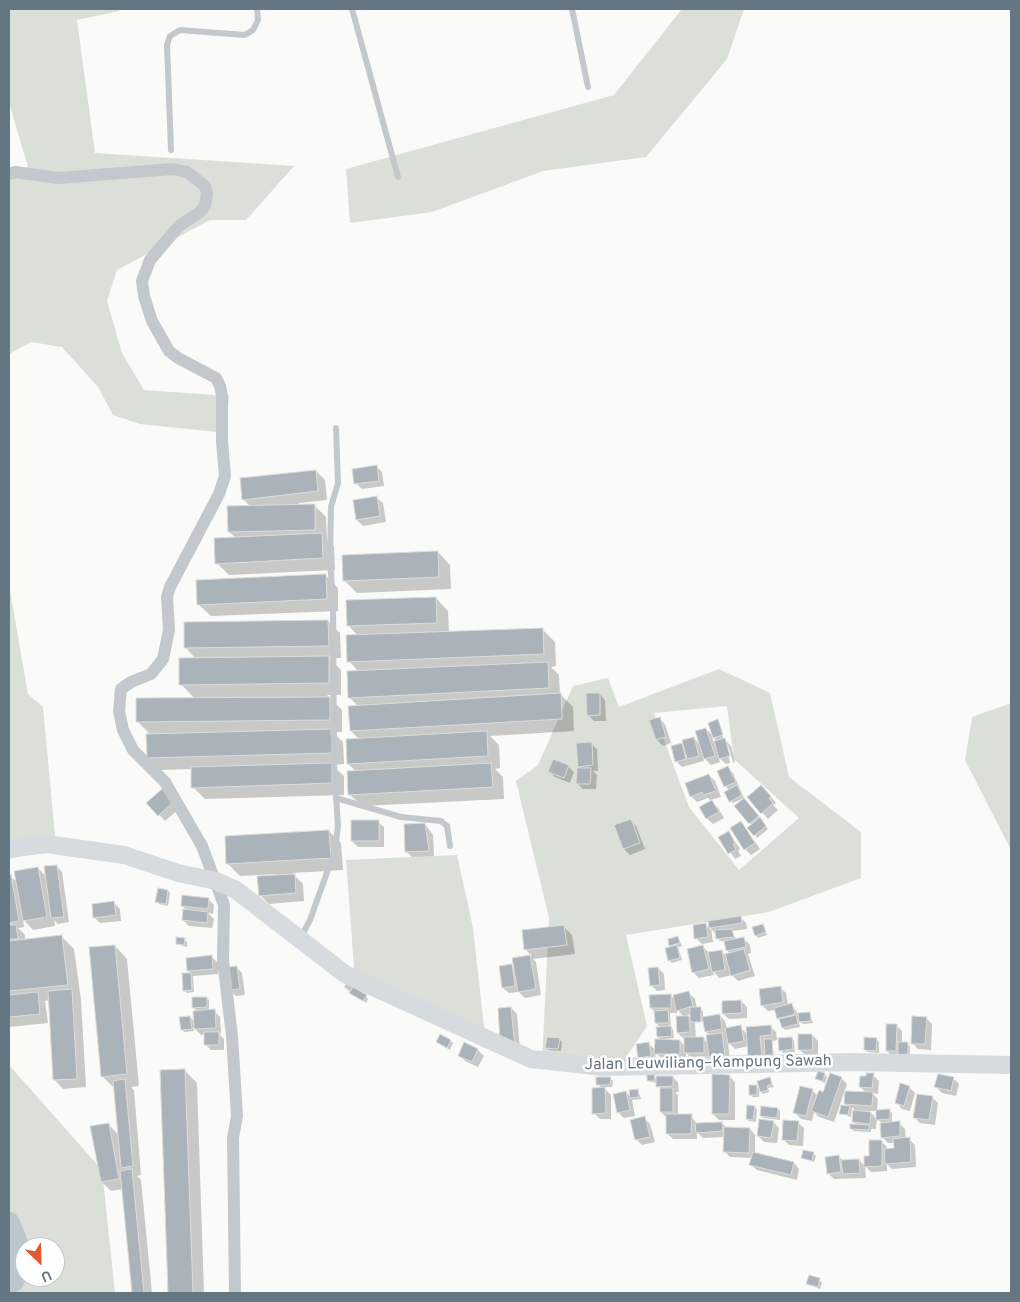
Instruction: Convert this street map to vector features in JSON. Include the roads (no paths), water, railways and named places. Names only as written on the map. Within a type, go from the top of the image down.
[{"type":"main road","name":"Jalan Leuwiliang–Kampung Sawah","points":[[9,849],[46,844],[124,856],[178,873],[216,881],[236,890],[345,974],[532,1059],[603,1067],[853,1062],[1011,1065]]},
{"type":"street","points":[[9,174],[15,172],[58,178],[173,169],[187,172],[205,186],[207,194],[205,206],[170,235],[150,260],[142,281],[144,296],[152,321],[169,351],[178,358],[216,378],[220,386],[225,476],[219,494],[170,587],[167,597],[168,630],[163,659],[151,674],[121,689],[119,711],[123,730],[133,750],[165,782],[202,846],[224,906],[223,960],[237,1108],[232,1138],[235,1293]]},
{"type":"lane","points":[[171,150],[167,45],[170,36],[180,30],[245,35],[253,30],[258,20],[257,9]]},
{"type":"lane","points":[[352,9],[398,177]]},
{"type":"lane","points":[[572,9],[588,87]]},
{"type":"lane","points":[[300,938],[310,920],[335,850],[338,826],[330,561],[331,507],[338,483],[339,458],[336,428]]},
{"type":"lane","points":[[336,798],[378,812],[441,820],[447,826],[450,846]]},
{"type":"waterway","points":[[9,1223],[22,1255],[13,1281],[9,1282]]}]
